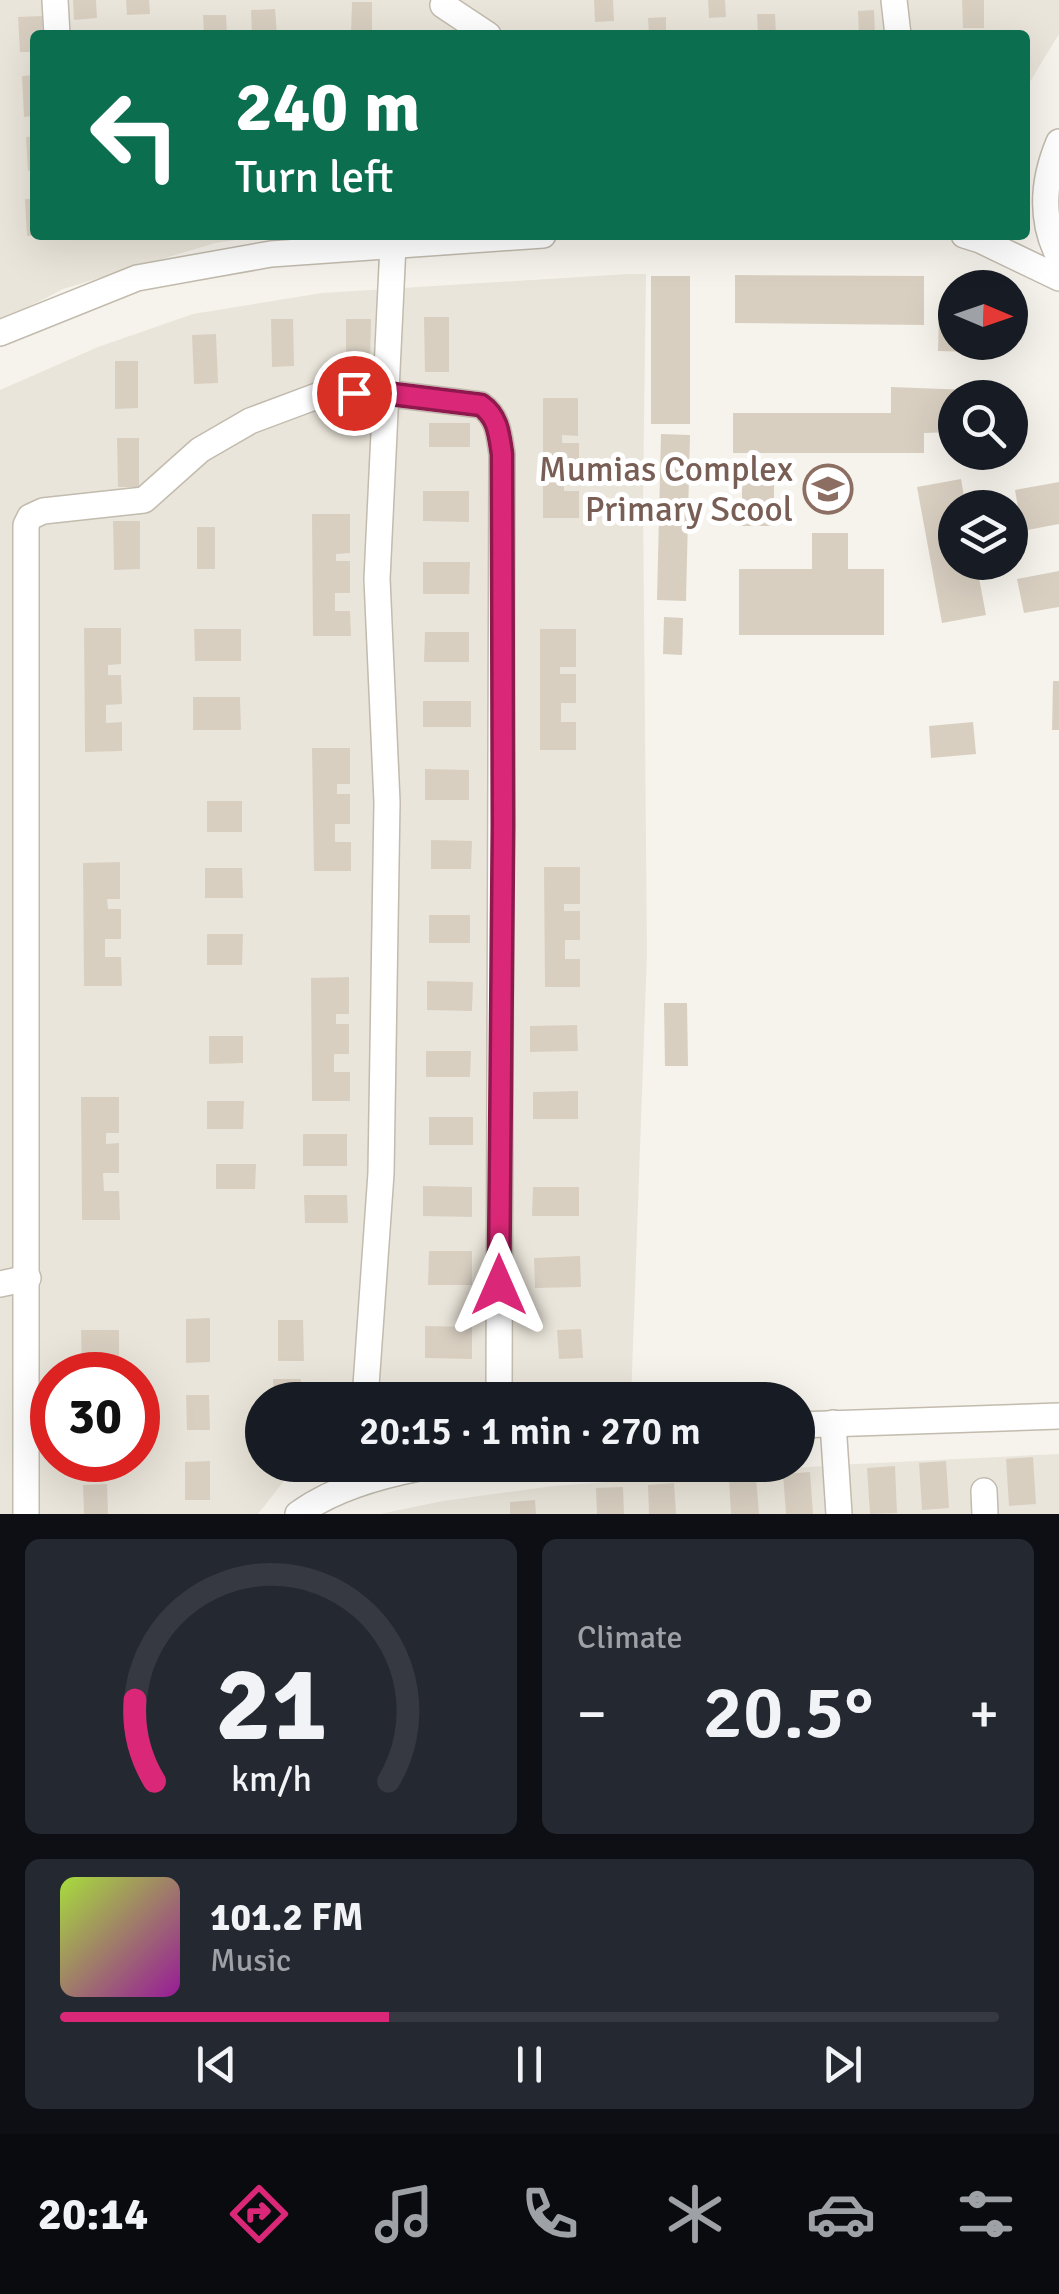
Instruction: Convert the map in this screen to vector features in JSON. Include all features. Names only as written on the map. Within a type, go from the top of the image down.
[{"type":"street","points":[[56,0],[57,30]]},
{"type":"street","points":[[894,0],[897,30]]},
{"type":"street","points":[[443,2],[445,30]]},
{"type":"street","points":[[443,2],[481,30]]},
{"type":"street","points":[[1030,166],[1058,144]]},
{"type":"street","points":[[1058,144],[1045,196],[1047,222],[1059,258]]},
{"type":"street","points":[[0,333],[137,278],[272,254],[431,240]]},
{"type":"street","points":[[980,240],[1059,278]]},
{"type":"street","points":[[367,1382],[384,1060],[387,802],[377,579],[393,245]]},
{"type":"street","points":[[26,1514],[26,526],[30,517],[43,511],[144,500],[200,450],[250,421],[325,393],[384,393],[481,405],[493,413],[502,454],[499,1382]]},
{"type":"street","points":[[0,1039],[26,1054]]},
{"type":"street","points":[[0,1284],[28,1278]]},
{"type":"street","points":[[815,1425],[1059,1416]]},
{"type":"street","points":[[833,1424],[839,1514]]},
{"type":"street","points":[[298,1514],[351,1486],[367,1482]]},
{"type":"shaded area","points":[[0,0],[1059,0],[1059,34],[1030,82],[1030,30],[30,30],[30,240],[236,240],[63,289],[0,322]]},
{"type":"shaded area","points":[[646,274],[643,497],[647,954],[632,1382],[245,1382],[245,1482],[283,1482],[258,1514],[0,1514],[0,390],[98,347],[193,314],[322,293]]},
{"type":"shaded area","points":[[1059,1454],[1059,1514],[380,1514],[443,1501],[607,1482],[815,1482],[815,1467]]},
{"type":"building","points":[[73,0],[96,0],[97,18],[74,20]]},
{"type":"building","points":[[126,0],[149,0],[150,14],[127,15]]},
{"type":"building","points":[[594,0],[613,0],[614,21],[595,22]]},
{"type":"building","points":[[708,0],[725,0],[726,17],[709,18]]},
{"type":"building","points":[[962,0],[984,0],[984,28],[963,28]]},
{"type":"building","points":[[352,2],[372,2],[372,30],[351,30]]},
{"type":"building","points":[[275,9],[277,30],[252,30],[251,10]]},
{"type":"building","points":[[874,10],[875,30],[859,30],[858,11]]},
{"type":"building","points":[[757,14],[775,14],[776,30],[758,30]]},
{"type":"building","points":[[203,15],[226,15],[227,30],[204,30]]},
{"type":"building","points":[[42,16],[43,30],[30,30],[30,52],[20,52],[18,17]]},
{"type":"building","points":[[666,17],[666,30],[649,30],[648,18]]},
{"type":"building","points":[[30,75],[30,116],[24,117],[22,76]]},
{"type":"building","points":[[26,137],[30,137],[28,171]]},
{"type":"building","points":[[25,199],[30,199],[30,236]]},
{"type":"building","points":[[735,275],[924,276],[924,325],[735,323]]},
{"type":"building","points":[[651,276],[690,276],[690,424],[651,424]]},
{"type":"building","points":[[424,317],[449,317],[449,372],[425,372]]},
{"type":"building","points":[[271,319],[293,319],[294,366],[272,367]]},
{"type":"building","points":[[346,319],[371,319],[370,368],[346,368]]},
{"type":"building","points":[[216,334],[218,383],[194,384],[192,335]]},
{"type":"building","points":[[115,361],[138,361],[138,408],[115,409]]},
{"type":"building","points":[[891,387],[938,389],[938,433],[924,433],[924,453],[733,453],[733,413],[891,413]]},
{"type":"building","points":[[543,398],[578,398],[578,436],[562,435],[562,443],[579,443],[579,472],[563,472],[564,491],[579,491],[579,518],[543,518]]},
{"type":"building","points":[[429,423],[470,423],[470,447],[429,447]]},
{"type":"building","points":[[661,434],[690,435],[686,601],[657,600]]},
{"type":"building","points":[[117,438],[139,438],[139,487],[118,487]]},
{"type":"building","points":[[742,478],[774,479],[774,526],[742,526]]},
{"type":"building","points":[[961,479],[963,490],[938,490],[938,580],[979,580],[986,615],[942,623],[917,487]]},
{"type":"building","points":[[1059,482],[1059,524],[1028,530],[1028,490],[1015,490]]},
{"type":"building","points":[[423,491],[469,491],[469,522],[423,521]]},
{"type":"building","points":[[312,514],[350,514],[350,553],[336,554],[336,561],[350,561],[350,593],[335,593],[335,611],[350,611],[351,636],[313,636]]},
{"type":"building","points":[[113,521],[140,521],[140,569],[114,570]]},
{"type":"building","points":[[197,527],[215,527],[215,569],[197,569]]},
{"type":"building","points":[[812,533],[848,533],[848,569],[884,569],[884,635],[739,635],[739,569],[812,569]]},
{"type":"building","points":[[423,562],[470,562],[469,594],[423,594]]},
{"type":"building","points":[[1059,571],[1059,607],[1024,613],[1017,580]]},
{"type":"building","points":[[664,617],[683,618],[682,655],[663,654]]},
{"type":"building","points":[[84,628],[121,628],[121,664],[108,665],[108,675],[121,675],[122,704],[106,705],[106,723],[122,722],[122,751],[85,752]]},
{"type":"building","points":[[194,629],[241,629],[241,661],[195,661]]},
{"type":"building","points":[[540,629],[576,629],[576,667],[560,667],[560,674],[576,674],[576,703],[561,703],[561,722],[576,722],[576,750],[540,750]]},
{"type":"building","points":[[425,632],[469,632],[469,662],[424,662]]},
{"type":"building","points":[[1053,681],[1059,681],[1059,730],[1052,730]]},
{"type":"building","points":[[193,697],[240,697],[241,730],[193,730]]},
{"type":"building","points":[[423,701],[471,701],[471,727],[423,727]]},
{"type":"building","points":[[973,722],[976,754],[931,758],[929,726]]},
{"type":"building","points":[[312,748],[350,748],[350,784],[337,784],[337,794],[350,794],[350,824],[335,824],[335,842],[351,842],[351,871],[314,871]]},
{"type":"building","points":[[425,769],[469,770],[469,800],[425,800]]},
{"type":"building","points":[[207,801],[242,801],[242,832],[207,832]]},
{"type":"building","points":[[431,840],[472,841],[471,869],[431,869]]},
{"type":"building","points":[[120,862],[120,899],[107,899],[108,909],[121,909],[121,939],[105,939],[105,957],[121,957],[122,986],[84,986],[83,863]]},
{"type":"building","points":[[544,867],[580,867],[580,904],[564,904],[564,911],[580,911],[580,940],[565,940],[565,959],[580,959],[580,987],[545,987]]},
{"type":"building","points":[[205,868],[242,868],[243,898],[205,898]]},
{"type":"building","points":[[429,915],[470,915],[470,943],[429,943]]},
{"type":"building","points":[[207,934],[243,934],[242,965],[207,965]]},
{"type":"building","points":[[349,977],[349,1014],[336,1014],[336,1024],[349,1024],[349,1054],[334,1054],[334,1072],[350,1072],[350,1101],[312,1101],[311,978]]},
{"type":"building","points":[[427,981],[473,982],[472,1011],[427,1010]]},
{"type":"building","points":[[664,1003],[687,1003],[688,1066],[665,1066]]},
{"type":"building","points":[[577,1025],[578,1051],[530,1052],[530,1026]]},
{"type":"building","points":[[209,1036],[243,1036],[243,1063],[209,1064]]},
{"type":"building","points":[[426,1051],[471,1051],[470,1077],[426,1077]]},
{"type":"building","points":[[578,1091],[578,1119],[533,1119],[533,1092]]},
{"type":"building","points":[[81,1097],[119,1097],[119,1133],[106,1133],[106,1144],[119,1143],[119,1173],[103,1173],[104,1191],[119,1191],[120,1220],[82,1220]]},
{"type":"building","points":[[207,1101],[244,1101],[243,1129],[207,1129]]},
{"type":"building","points":[[429,1117],[473,1117],[473,1145],[429,1145]]},
{"type":"building","points":[[303,1134],[347,1134],[347,1166],[303,1166]]},
{"type":"building","points":[[216,1164],[256,1164],[255,1189],[216,1189]]},
{"type":"building","points":[[423,1186],[472,1187],[472,1217],[423,1216]]},
{"type":"building","points":[[533,1187],[579,1187],[579,1216],[532,1216]]},
{"type":"building","points":[[304,1195],[347,1195],[348,1223],[305,1223]]},
{"type":"building","points":[[429,1251],[472,1251],[472,1285],[428,1285]]},
{"type":"building","points":[[580,1256],[581,1287],[535,1288],[534,1258]]},
{"type":"building","points":[[210,1318],[210,1362],[186,1363],[186,1319]]},
{"type":"building","points":[[278,1320],[303,1320],[304,1361],[278,1361]]},
{"type":"building","points":[[425,1326],[472,1327],[472,1359],[425,1358]]},
{"type":"building","points":[[581,1329],[583,1358],[559,1359],[557,1330]]},
{"type":"building","points":[[81,1330],[119,1330],[119,1352],[81,1352]]},
{"type":"building","points":[[273,1379],[301,1379],[301,1382]]},
{"type":"building","points":[[186,1395],[209,1395],[210,1430],[187,1430]]},
{"type":"building","points":[[1033,1457],[1036,1504],[1009,1506],[1006,1459]]},
{"type":"building","points":[[210,1461],[210,1500],[185,1500],[185,1462]]},
{"type":"building","points":[[946,1461],[949,1508],[922,1510],[919,1463]]},
{"type":"building","points":[[895,1466],[897,1513],[870,1514],[867,1468]]},
{"type":"building","points":[[729,1482],[756,1482],[759,1514],[731,1514]]},
{"type":"building","points":[[784,1482],[811,1482],[813,1514],[786,1514]]},
{"type":"building","points":[[674,1483],[676,1514],[649,1514],[648,1485]]},
{"type":"building","points":[[107,1484],[108,1514],[84,1514],[83,1485]]},
{"type":"building","points":[[623,1487],[624,1514],[597,1514],[596,1488]]},
{"type":"building","points":[[535,1500],[536,1514],[510,1514],[510,1502]]},
{"type":"place","name":"Mumias Complex Primary Scool","points":[[828,489]]},
{"type":"route","points":[[354,393],[481,405],[493,413],[499,432],[503,826],[499,1285]]}]
